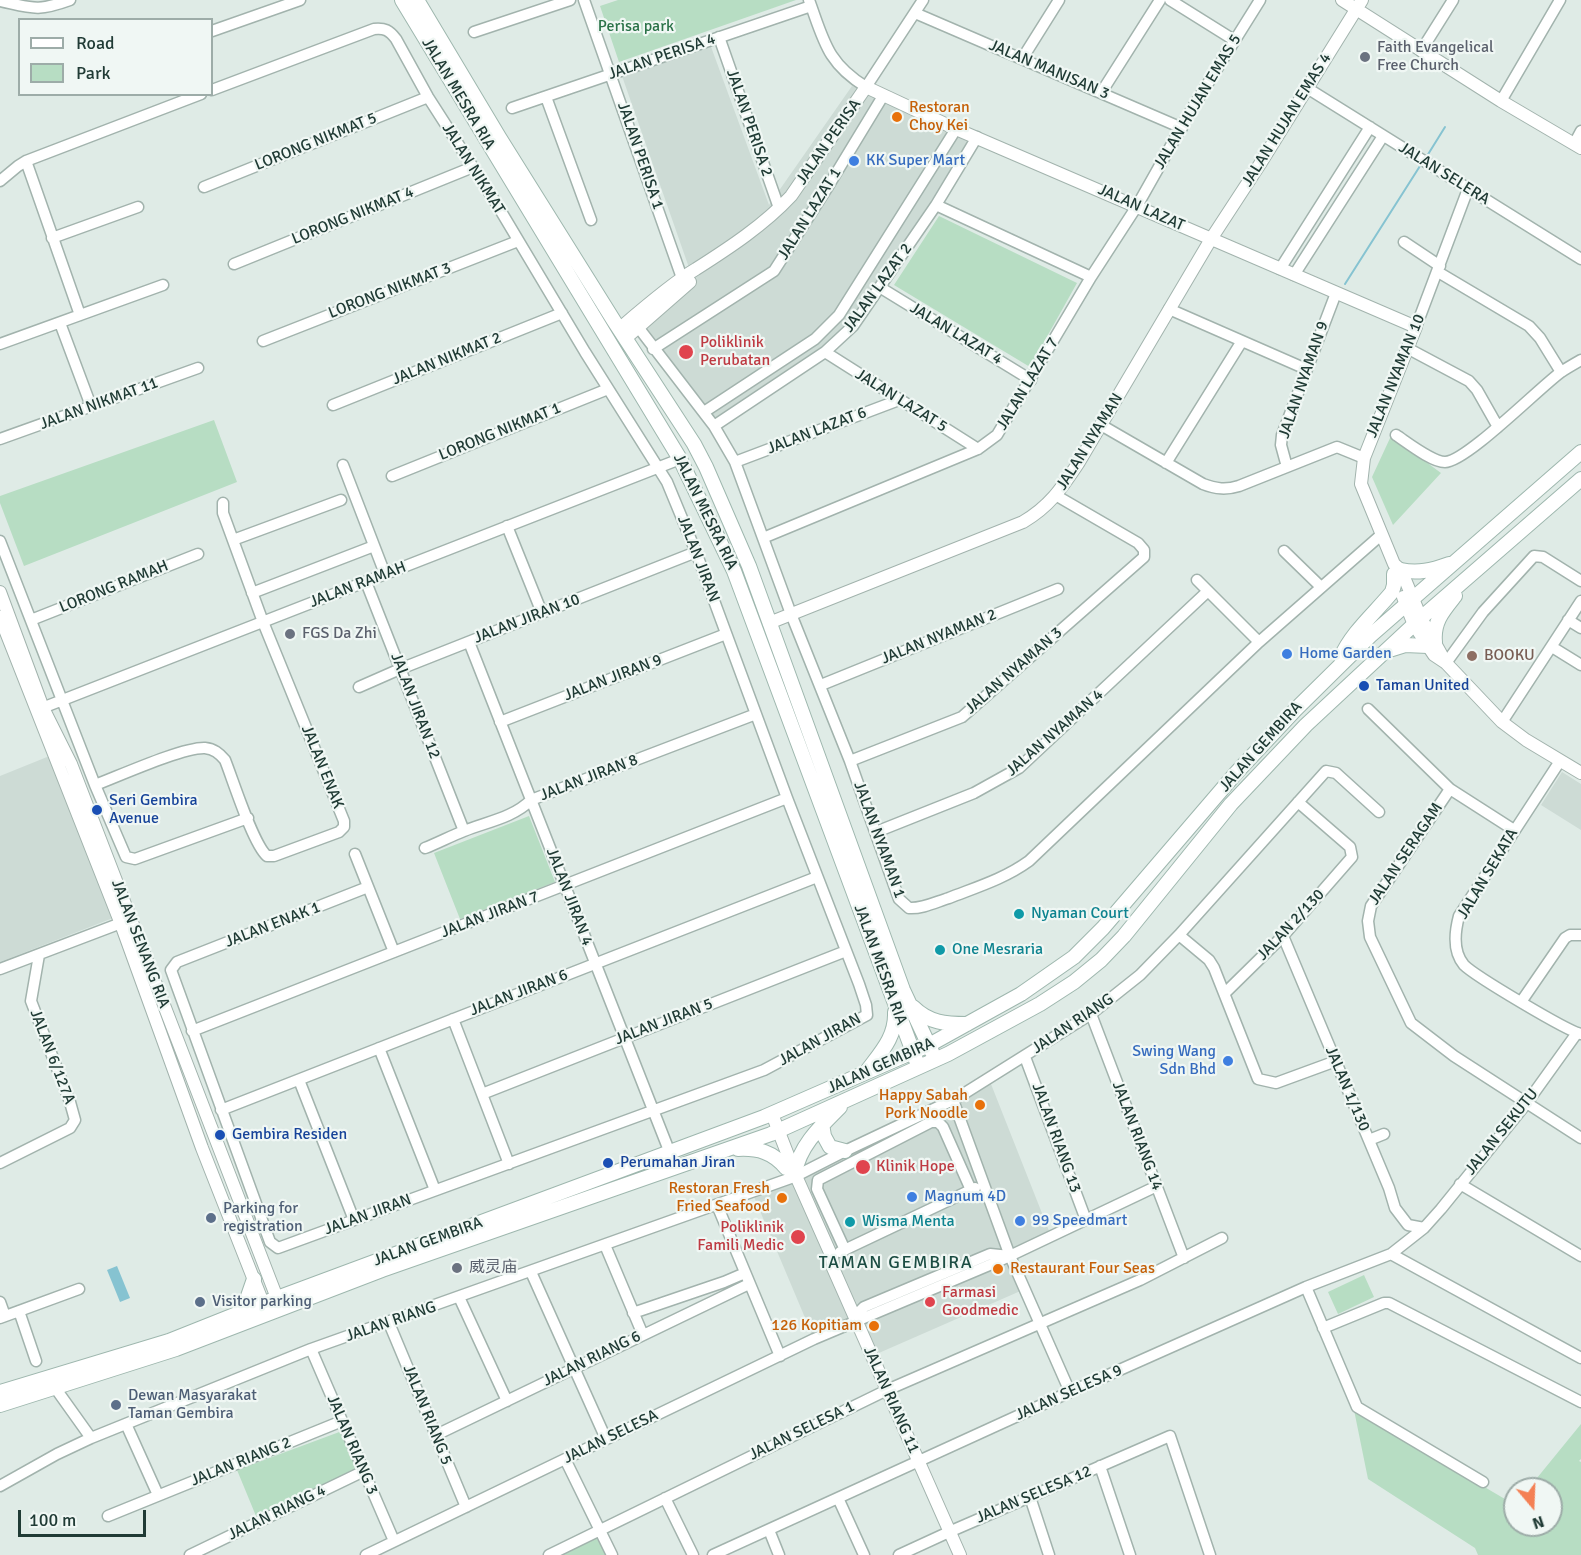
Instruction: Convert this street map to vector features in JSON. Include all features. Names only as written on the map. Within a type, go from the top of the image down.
[{"type":"main road","name":"JALAN MESRA RIA","points":[[402,0],[680,459],[734,571],[912,1051],[920,1067]]},
{"type":"main road","name":"JALAN MESRA RIA","points":[[417,0],[620,334],[680,422],[706,467],[749,566],[910,1004],[936,1059]]},
{"type":"main road","points":[[595,321],[620,334],[619,358]]},
{"type":"main road","points":[[680,422],[683,441],[680,459],[692,459],[706,467]]},
{"type":"main road","name":"JALAN GEMBIRA","points":[[0,1392],[51,1382],[176,1349],[272,1307],[768,1116],[928,1045],[1021,994],[1057,970],[1081,950],[1132,896],[1236,773],[1296,709],[1370,636],[1581,452]]},
{"type":"main road","name":"JALAN GEMBIRA","points":[[0,1405],[51,1382],[236,1316],[272,1307],[382,1270],[775,1132],[920,1067],[989,1033],[1040,1004],[1074,982],[1101,960],[1124,936],[1231,804],[1306,725],[1417,622],[1581,479]]},
{"type":"main road","points":[[1337,668],[1345,648],[1392,592],[1396,569],[1416,573],[1453,563]]},
{"type":"main road","points":[[1385,652],[1405,645],[1432,644],[1440,616],[1464,582]]},
{"type":"main road","points":[[866,1073],[893,1033],[896,1022],[895,1003]]},
{"type":"main road","points":[[910,1004],[932,1021],[943,1024],[968,1024]]},
{"type":"main road","points":[[726,1150],[750,1149],[766,1152],[781,1161],[792,1174],[804,1150],[822,1124],[845,1101]]},
{"type":"main road","points":[[822,1124],[824,1136],[830,1147],[845,1151]]},
{"type":"main road","points":[[236,1316],[246,1302],[254,1280]]},
{"type":"street","points":[[0,1],[37,9],[48,8],[70,0]]},
{"type":"street","points":[[213,31],[300,0]]},
{"type":"street","points":[[474,32],[570,0]]},
{"type":"street","name":"JALAN PERISA 1","points":[[584,0],[682,278]]},
{"type":"street","name":"JALAN PERISA","points":[[620,334],[682,278],[709,262],[779,208],[804,178],[923,0]]},
{"type":"street","points":[[1022,59],[1059,0]]},
{"type":"street","points":[[1101,93],[1160,0]]},
{"type":"street","points":[[1170,0],[1234,40]]},
{"type":"street","name":"JALAN HUJAN EMAS 5","points":[[1137,206],[1234,40],[1260,0]]},
{"type":"street","points":[[1342,0],[1359,4],[1421,51],[1577,146],[1581,131]]},
{"type":"street","points":[[1421,51],[1454,0]]},
{"type":"street","points":[[1501,101],[1560,0]]},
{"type":"street","points":[[810,3],[824,45],[848,76],[866,87]]},
{"type":"street","name":"JALAN PERISA 4","points":[[512,108],[719,37],[810,3]]},
{"type":"street","name":"JALAN HUJAN EMAS 4","points":[[1211,239],[1359,4]]},
{"type":"street","name":"JALAN MANISAN 3","points":[[915,13],[1182,128]]},
{"type":"street","name":"JALAN NIKMAT","points":[[213,90],[366,31],[382,28],[390,31],[428,97],[658,467]]},
{"type":"street","name":"JALAN PERISA 2","points":[[719,37],[779,208]]},
{"type":"street","name":"JALAN LAZAT","points":[[866,87],[956,129],[1416,327]]},
{"type":"street","name":"JALAN SELERA","points":[[1307,88],[1581,259]]},
{"type":"street","points":[[0,181],[26,161],[196,96]]},
{"type":"street","name":"JALAN LAZAT 1","points":[[653,349],[774,271],[883,96]]},
{"type":"street","name":"LORONG NIKMAT 5","points":[[204,187],[428,97]]},
{"type":"street","points":[[546,97],[591,220]]},
{"type":"street","points":[[1280,269],[1370,128]]},
{"type":"street","name":"JALAN LAZAT 2","points":[[704,412],[815,339],[831,325],[956,129]]},
{"type":"street","points":[[1294,275],[1383,136]]},
{"type":"street","name":"JALAN LAZAT 2","points":[[714,426],[825,352],[854,326],[936,205],[977,137]]},
{"type":"street","points":[[26,161],[80,315]]},
{"type":"street","name":"LORONG NIKMAT 4","points":[[234,264],[473,167]]},
{"type":"street","name":"JALAN NYAMAN 10","points":[[1468,189],[1364,458],[1361,484],[1417,622],[1446,663],[1502,722],[1581,773]]},
{"type":"street","points":[[936,205],[1092,277]]},
{"type":"street","name":"JALAN LAZAT 7","points":[[763,538],[978,449],[997,435],[1137,206]]},
{"type":"street","points":[[52,238],[138,207]]},
{"type":"street","name":"JALAN NYAMAN","points":[[769,623],[1023,522],[1041,511],[1057,496],[1211,239]]},
{"type":"street","name":"LORONG NIKMAT 3","points":[[263,341],[518,241]]},
{"type":"street","points":[[1404,242],[1439,269],[1529,326],[1540,338],[1561,372]]},
{"type":"street","name":"JALAN PERISA","points":[[620,334],[638,327],[699,275],[709,262]]},
{"type":"street","points":[[0,344],[163,285]]},
{"type":"street","name":"JALAN LAZAT 4","points":[[881,288],[1032,380]]},
{"type":"street","name":"JALAN NYAMAN 9","points":[[1287,467],[1281,445],[1281,435],[1336,293]]},
{"type":"street","points":[[1169,309],[1306,369]]},
{"type":"street","name":"JALAN NIKMAT 2","points":[[333,405],[562,313]]},
{"type":"street","points":[[60,323],[91,406]]},
{"type":"street","name":"JALAN NYAMAN 1","points":[[638,327],[704,412],[735,462],[791,614],[850,760],[899,899],[909,908],[921,907],[1002,878],[1029,861],[1259,642],[1381,535]]},
{"type":"street","points":[[1166,464],[1242,341]]},
{"type":"street","points":[[1407,348],[1469,381],[1477,390],[1498,427]]},
{"type":"street","name":"JALAN LAZAT 5","points":[[825,352],[978,449]]},
{"type":"street","points":[[1396,435],[1438,461],[1447,462],[1456,459],[1498,427],[1561,372],[1581,360]]},
{"type":"street","name":"JALAN NIKMAT 11","points":[[0,439],[198,368]]},
{"type":"street","name":"LORONG NIKMAT 1","points":[[392,476],[608,389]]},
{"type":"street","name":"JALAN LAZAT 6","points":[[735,462],[899,400]]},
{"type":"street","points":[[1101,425],[1166,464],[1215,488],[1228,489],[1337,447],[1364,458]]},
{"type":"street","name":"JALAN RAMAH","points":[[39,709],[680,459]]},
{"type":"street","points":[[343,465],[385,574]]},
{"type":"street","name":"JALAN JIRAN","points":[[221,1110],[270,1242],[278,1248],[764,1070],[867,1015],[866,1005],[696,552],[667,482],[658,467]]},
{"type":"street","name":"JALAN NYAMAN 3","points":[[850,760],[954,722],[969,712],[1144,557],[1144,550],[1138,543],[1057,496]]},
{"type":"street","points":[[233,540],[341,500]]},
{"type":"street","points":[[224,503],[223,513],[263,622]]},
{"type":"street","points":[[507,526],[542,613]]},
{"type":"street","points":[[0,541],[95,785],[126,857],[135,859],[248,818],[225,760],[219,753],[209,749],[187,751],[95,785]]},
{"type":"street","points":[[252,593],[374,546]]},
{"type":"street","points":[[1284,551],[1321,587]]},
{"type":"street","name":"JALAN JIRAN 10","points":[[359,687],[696,552]]},
{"type":"street","name":"LORONG RAMAH","points":[[31,620],[198,554]]},
{"type":"street","points":[[1446,663],[1483,612],[1534,556],[1543,557],[1581,581]]},
{"type":"street","points":[[1197,580],[1259,642]]},
{"type":"street","name":"JALAN JIRAN 12","points":[[366,582],[464,831]]},
{"type":"street","name":"JALAN NYAMAN 2","points":[[821,685],[1058,590]]},
{"type":"street","name":"JALAN NYAMAN 4","points":[[876,832],[974,793],[1019,768],[1208,591]]},
{"type":"street","name":"JALAN SENANG RIA","points":[[0,592],[39,709]]},
{"type":"street","points":[[1502,722],[1581,601]]},
{"type":"street","name":"JALAN SENANG RIA","points":[[0,617],[39,709],[71,764],[202,1148],[254,1280],[272,1307]]},
{"type":"street","points":[[1568,620],[1581,628]]},
{"type":"street","name":"JALAN ENAK","points":[[248,818],[267,856],[274,856],[339,832],[344,824],[263,622]]},
{"type":"street","name":"JALAN JIRAN 9","points":[[501,722],[726,634]]},
{"type":"street","name":"JALAN JIRAN 4","points":[[469,642],[670,1153]]},
{"type":"street","points":[[1552,646],[1581,665]]},
{"type":"street","points":[[1368,709],[1450,789],[1514,830]]},
{"type":"street","name":"JALAN JIRAN 8","points":[[425,848],[508,815],[525,807],[531,800],[756,714]]},
{"type":"street","name":"JALAN SEKATA","points":[[1560,761],[1459,916],[1455,929],[1455,941],[1464,965],[1521,1002],[1579,1034]]},
{"type":"street","name":"JALAN RIANG","points":[[0,1486],[91,1438],[311,1349],[717,1204],[845,1151],[955,1099],[1091,1014],[1140,975],[1179,936],[1322,775],[1329,770],[1336,773],[1379,812]]},
{"type":"street","name":"JALAN SERAGAM","points":[[1450,789],[1371,906],[1368,913],[1368,929],[1411,1023],[1454,1056],[1581,1138]]},
{"type":"street","name":"JALAN JIRAN 7","points":[[192,1031],[787,798]]},
{"type":"street","name":"JALAN 2/130","points":[[1225,993],[1283,936],[1350,860],[1352,853],[1350,847],[1298,802]]},
{"type":"street","points":[[355,854],[394,952]]},
{"type":"street","name":"JALAN JIRAN 6","points":[[221,1110],[817,877]]},
{"type":"street","name":"JALAN ENAK 1","points":[[192,1031],[171,974],[172,967],[177,962],[368,887]]},
{"type":"street","points":[[0,969],[126,922]]},
{"type":"street","name":"JALAN SENANG RIA","points":[[126,922],[272,1307]]},
{"type":"street","points":[[1521,1002],[1565,938],[1570,935],[1581,935]]},
{"type":"street","points":[[1179,936],[1212,964],[1258,1079],[1276,1083],[1336,1061]]},
{"type":"street","name":"JALAN 1/130","points":[[1283,936],[1369,1140],[1395,1208],[1408,1225],[1424,1228]]},
{"type":"street","name":"JALAN JIRAN 5","points":[[482,1094],[846,951]]},
{"type":"street","name":"JALAN 6/127A","points":[[0,1163],[70,1128],[74,1123],[70,1102],[31,1001],[39,955]]},
{"type":"street","name":"JALAN RIANG 14","points":[[1091,1014],[1184,1258]]},
{"type":"street","points":[[453,1019],[509,1164]]},
{"type":"street","points":[[192,1031],[221,1110]]},
{"type":"street","name":"JALAN SEKUTU","points":[[1424,1228],[1526,1104],[1579,1034]]},
{"type":"street","points":[[380,1048],[435,1190]]},
{"type":"street","name":"JALAN RIANG 13","points":[[1025,1057],[1086,1220]]},
{"type":"street","points":[[299,1080],[354,1220]]},
{"type":"street","points":[[955,1099],[1010,1256],[1070,1392]]},
{"type":"street","points":[[955,1099],[1012,1240],[1010,1256]]},
{"type":"street","name":"JALAN RIANG 11","points":[[768,1116],[826,1260],[832,1262],[960,1555]]},
{"type":"street","points":[[845,1250],[817,1190],[818,1180],[931,1122],[938,1122],[943,1127],[971,1190]]},
{"type":"street","points":[[1369,1140],[1383,1134]]},
{"type":"street","points":[[832,1262],[845,1250],[984,1184]]},
{"type":"street","points":[[1460,1184],[1581,1256]]},
{"type":"street","name":"JALAN SELESA","points":[[366,1555],[856,1320],[1010,1256],[1157,1186]]},
{"type":"street","points":[[717,1204],[780,1356]]},
{"type":"street","name":"JALAN SELESA 9","points":[[713,1555],[1306,1287],[1391,1254],[1424,1228]]},
{"type":"street","name":"JALAN SELESA 1","points":[[549,1555],[887,1390],[1041,1325],[1222,1238]]},
{"type":"street","points":[[605,1245],[643,1335]]},
{"type":"street","points":[[1391,1254],[1581,1358]]},
{"type":"street","points":[[531,1272],[606,1439]]},
{"type":"street","name":"JALAN RIANG 6","points":[[633,1313],[745,1273]]},
{"type":"street","name":"JALAN RIANG 6","points":[[436,1435],[749,1284]]},
{"type":"street","points":[[1306,1287],[1357,1407],[1483,1482]]},
{"type":"street","points":[[0,1302],[2,1317],[79,1289]]},
{"type":"street","points":[[459,1297],[507,1401]]},
{"type":"street","points":[[1323,1328],[1389,1303],[1581,1401]]},
{"type":"street","points":[[19,1311],[36,1361]]},
{"type":"street","name":"JALAN RIANG 5","points":[[389,1323],[466,1507]]},
{"type":"street","name":"JALAN RIANG 3","points":[[311,1349],[394,1541]]},
{"type":"street","points":[[51,1382],[91,1438]]},
{"type":"street","name":"JALAN RIANG 2","points":[[108,1516],[342,1421]]},
{"type":"street","points":[[126,1424],[158,1495]]},
{"type":"street","name":"JALAN SELESA 12","points":[[899,1555],[1170,1436],[1210,1555]]},
{"type":"street","points":[[565,1459],[612,1555]]},
{"type":"street","points":[[1100,1466],[1130,1555]]},
{"type":"street","name":"JALAN RIANG 4","points":[[190,1555],[364,1471]]},
{"type":"street","points":[[1030,1497],[1049,1555]]},
{"type":"street","points":[[665,1498],[693,1555]]},
{"type":"street","points":[[838,1498],[864,1555]]},
{"type":"street","points":[[769,1530],[779,1555]]},
{"type":"shaded area","points":[[710,44],[769,205],[852,86],[964,136],[962,139],[970,143],[849,322],[818,363],[721,429],[645,325],[694,282],[622,76]]},
{"type":"shaded area","name":"Seri Gembira Avenue","points":[[52,755],[113,918],[0,962],[0,776]]},
{"type":"shaded area","points":[[1562,772],[1581,784],[1581,830],[1541,805]]},
{"type":"shaded area","points":[[989,1079],[1051,1236],[1011,1256],[1025,1289],[872,1356],[856,1320],[814,1339],[752,1192]]},
{"type":"green space","name":"Perisa park","points":[[618,0],[796,0],[619,62],[600,6]]},
{"type":"green space","points":[[939,216],[1077,283],[1030,367],[894,285]]},
{"type":"green space","points":[[214,420],[237,482],[24,566],[0,503],[0,496]]},
{"type":"green space","points":[[1391,436],[1441,473],[1393,525],[1372,477]]},
{"type":"green space","points":[[529,816],[555,882],[460,919],[434,853]]},
{"type":"green space","points":[[1364,1275],[1374,1297],[1338,1314],[1328,1292]]},
{"type":"green space","points":[[1354,1410],[1503,1498],[1503,1537],[1563,1537],[1563,1477],[1538,1477],[1581,1424],[1581,1459],[1579,1461],[1581,1462],[1581,1555],[1478,1555],[1475,1548],[1368,1479]]},
{"type":"green space","points":[[342,1431],[357,1469],[256,1516],[237,1470]]},
{"type":"green space","points":[[596,1537],[606,1555],[561,1555]]},
{"type":"water","points":[[117,1266],[130,1298],[120,1302],[107,1270]]},
{"type":"waterway","points":[[1427,156],[1445,127]]},
{"type":"waterway","points":[[1345,284],[1420,166]]},
{"type":"place","name":"Faith Evangelical Free Church","points":[[1365,57]]},
{"type":"place","name":"Restoran Choy Kei","points":[[897,117]]},
{"type":"place","name":"KK Super Mart","points":[[854,161]]},
{"type":"place","name":"Poliklinik Perubatan","points":[[686,352]]},
{"type":"place","name":"FGS Da Zhi","points":[[290,634]]},
{"type":"place","name":"Home Garden","points":[[1287,654]]},
{"type":"place","name":"BOOKU","points":[[1472,656]]},
{"type":"place","name":"Taman United","points":[[1364,686]]},
{"type":"place","name":"Seri Gembira Avenue","points":[[97,810]]},
{"type":"place","name":"Nyaman Court","points":[[1019,914]]},
{"type":"place","name":"One Mesraria","points":[[940,950]]},
{"type":"place","name":"Swing Wang Sdn Bhd","points":[[1228,1061]]},
{"type":"place","name":"Happy Sabah Pork Noodle","points":[[980,1105]]},
{"type":"place","name":"Gembira Residen","points":[[220,1135]]},
{"type":"place","name":"Perumahan Jiran","points":[[608,1163]]},
{"type":"place","name":"Klinik Hope","points":[[863,1167]]},
{"type":"place","name":"Magnum 4D","points":[[912,1197]]},
{"type":"place","name":"Restoran Fresh Fried Seafood","points":[[782,1198]]},
{"type":"place","name":"Parking for registration","points":[[211,1218]]},
{"type":"place","name":"99 Speedmart","points":[[1020,1221]]},
{"type":"place","name":"Wisma Menta","points":[[850,1222]]},
{"type":"place","name":"Poliklinik Famili Medic","points":[[798,1237]]},
{"type":"place","name":"威灵庙","points":[[457,1268]]},
{"type":"place","name":"Restaurant Four Seas","points":[[998,1269]]},
{"type":"place","name":"Visitor parking","points":[[200,1302]]},
{"type":"place","name":"Farmasi Goodmedic","points":[[930,1302]]},
{"type":"place","name":"126 Kopitiam","points":[[874,1326]]},
{"type":"place","name":"Dewan Masyarakat Taman Gembira","points":[[116,1405]]},
{"type":"district","name":"TAMAN GEMBIRA","points":[[896,1263]]}]
